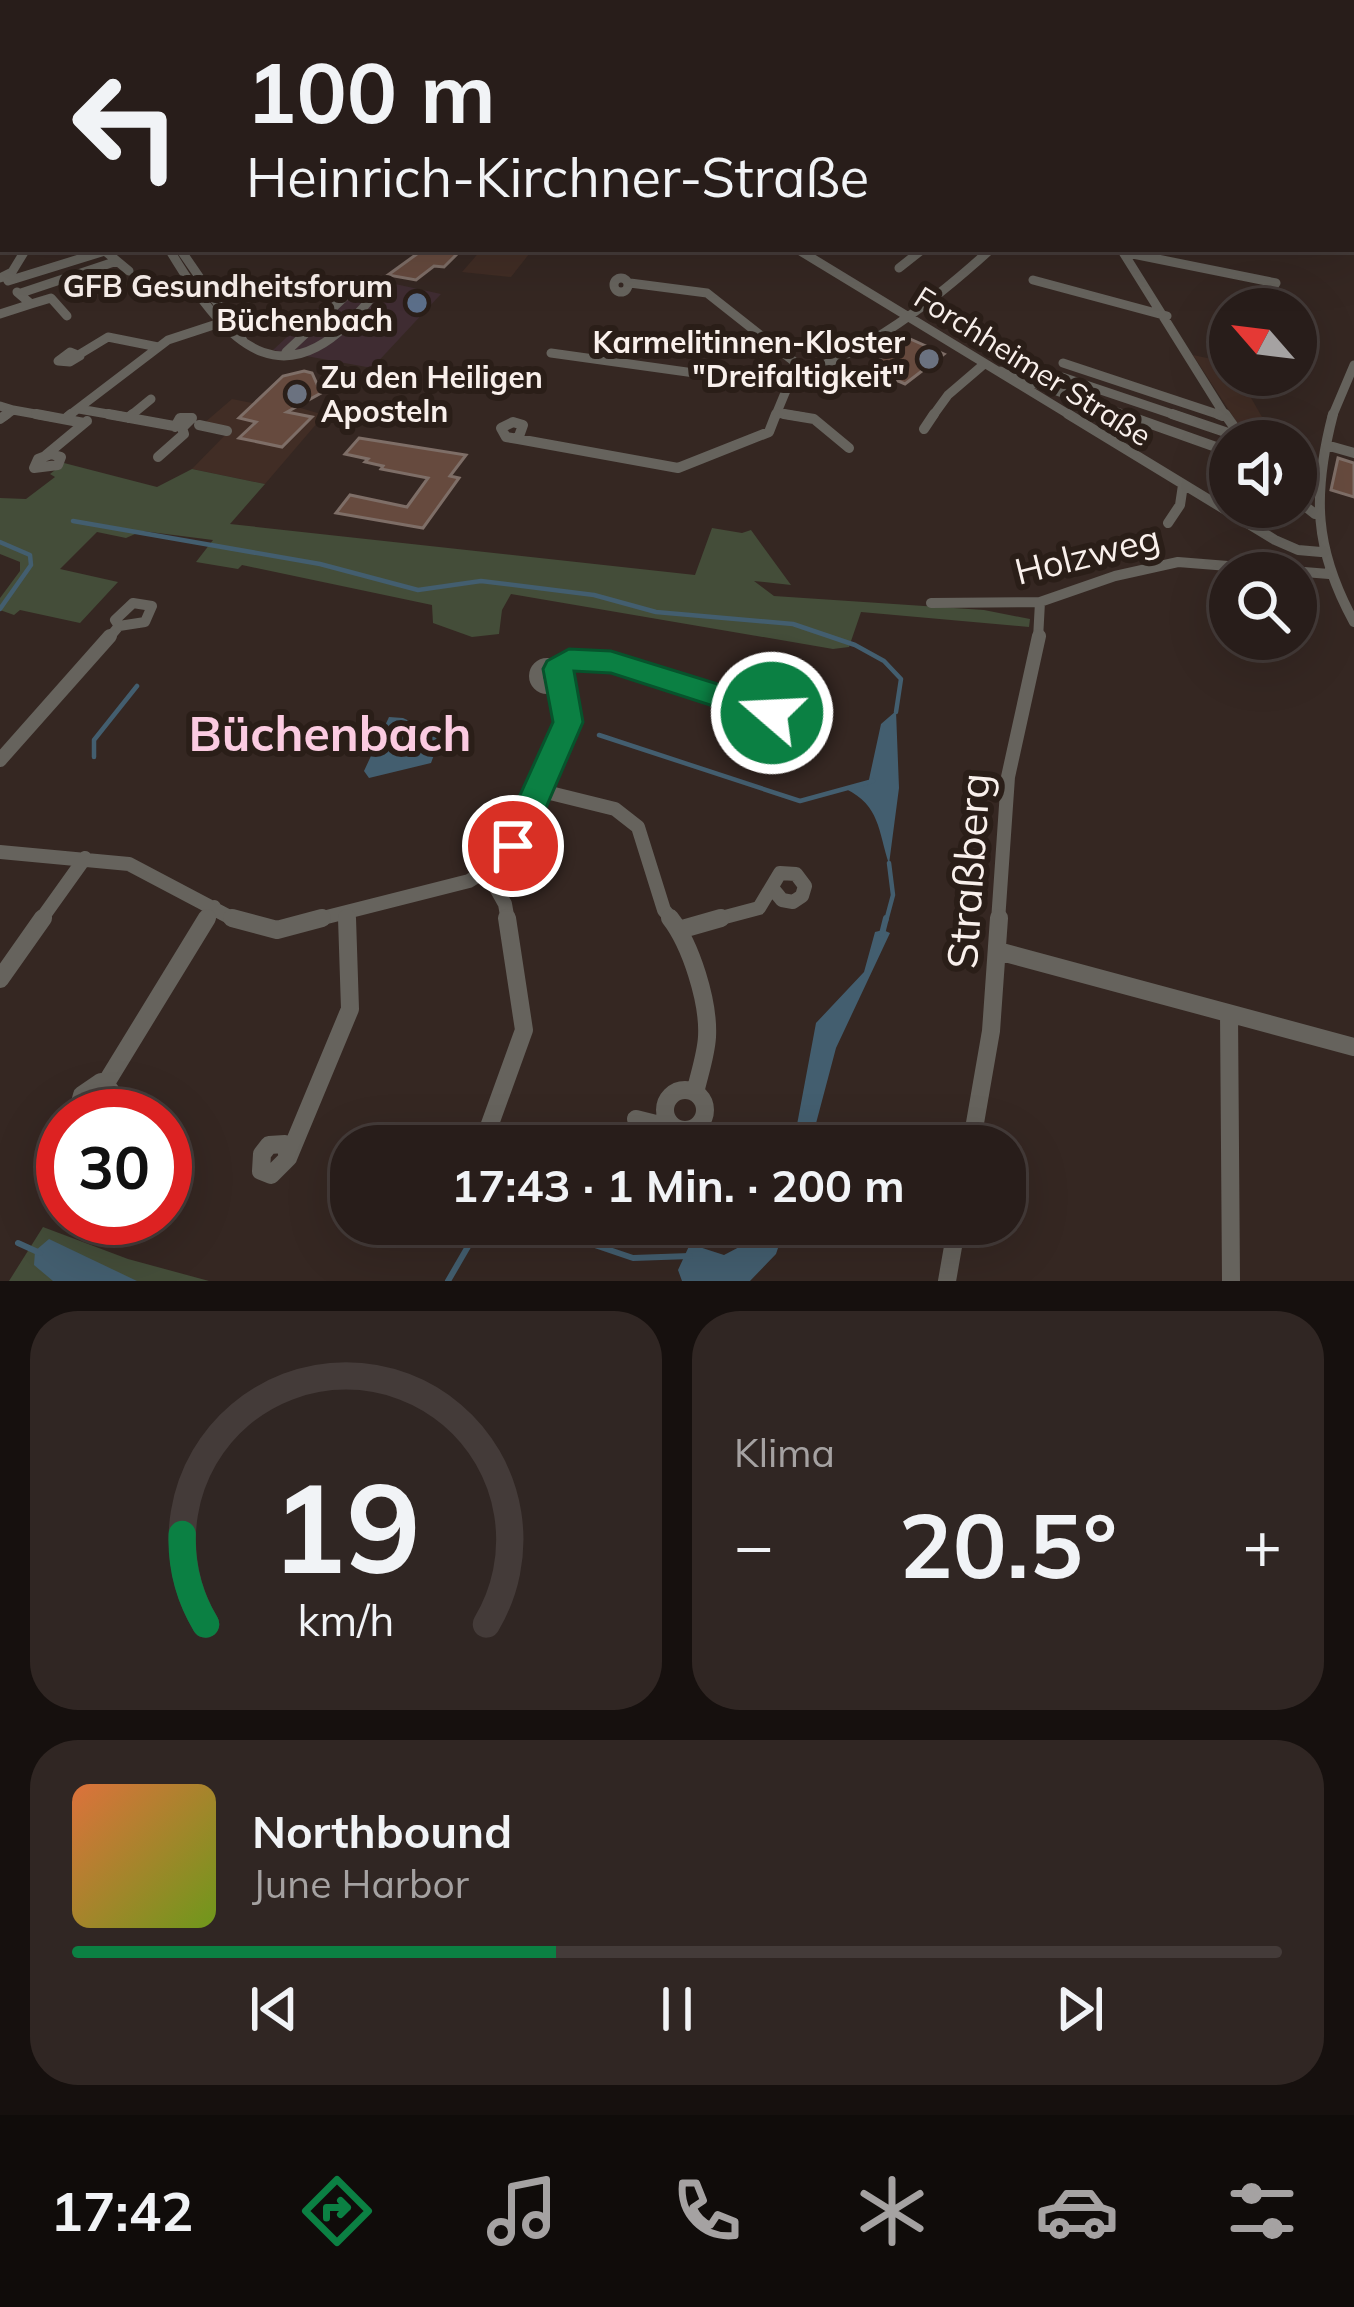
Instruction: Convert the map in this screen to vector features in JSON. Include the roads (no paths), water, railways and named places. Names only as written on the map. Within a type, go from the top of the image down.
[{"type":"street","points":[[5,279],[24,252]]},
{"type":"street","points":[[5,279],[101,252]]},
{"type":"street","points":[[106,252],[129,271]]},
{"type":"street","points":[[171,252],[247,348],[286,352],[325,343],[379,288],[367,284],[354,288],[286,352]]},
{"type":"street","points":[[182,252],[225,321]]},
{"type":"street","name":"Forchheimer Straße","points":[[802,252],[1287,547],[1321,553]]},
{"type":"street","points":[[812,258],[823,252]]},
{"type":"street","points":[[899,268],[919,252]]},
{"type":"street","points":[[518,440],[678,467],[757,440],[769,432],[792,376],[827,366],[948,288],[988,252]]},
{"type":"street","points":[[1123,252],[1169,316],[1201,384],[1227,420]]},
{"type":"street","points":[[1131,252],[1276,283],[1273,288]]},
{"type":"street","points":[[0,297],[117,261]]},
{"type":"street","points":[[5,279],[31,304]]},
{"type":"street","points":[[1033,280],[1169,316]]},
{"type":"street","points":[[630,283],[706,293],[806,371]]},
{"type":"street","points":[[0,314],[50,298],[67,316]]},
{"type":"street","points":[[65,419],[158,347],[225,321]]},
{"type":"street","points":[[62,375],[74,366],[70,362],[108,337],[158,347]]},
{"type":"street","points":[[551,353],[787,386]]},
{"type":"street","points":[[1064,363],[1224,416]]},
{"type":"street","points":[[1317,501],[1330,410],[1354,365]]},
{"type":"street","points":[[925,429],[949,395],[985,367],[1209,445]]},
{"type":"street","points":[[1062,377],[1209,428]]},
{"type":"street","points":[[128,418],[152,399]]},
{"type":"street","points":[[0,406],[84,423]]},
{"type":"street","points":[[79,409],[227,431]]},
{"type":"street","points":[[0,419],[13,410]]},
{"type":"street","points":[[46,455],[98,412]]},
{"type":"street","points":[[777,413],[814,418],[849,448]]},
{"type":"street","points":[[158,457],[187,426],[212,414]]},
{"type":"street","points":[[1326,445],[1354,453]]},
{"type":"street","name":"Forchheimer Straße","points":[[1168,523],[1180,505],[1183,485]]},
{"type":"street","points":[[1317,527],[1329,574],[1352,616]]},
{"type":"street","name":"Holzweg","points":[[931,603],[1040,602],[1114,576],[1178,562],[1329,574]]},
{"type":"street","points":[[1338,592],[1354,595]]},
{"type":"street","name":"Straßberg","points":[[975,1125],[991,1030],[1008,778],[1042,621],[1040,602]]},
{"type":"street","points":[[0,760],[119,626]]},
{"type":"street","points":[[0,852],[85,858],[146,870],[241,923],[277,929],[347,915],[487,872],[513,846],[568,722],[558,672],[569,660],[595,658],[768,710],[764,704],[769,694],[789,704]]},
{"type":"street","points":[[784,745],[793,663]]},
{"type":"street","points":[[538,790],[628,817],[638,827],[668,920],[679,930],[706,1010],[707,1037],[695,1093],[703,1103],[703,1117],[695,1128],[677,1130],[636,1119]]},
{"type":"street","points":[[0,979],[85,858]]},
{"type":"street","points":[[487,872],[505,904],[524,1030],[490,1125]]},
{"type":"street","points":[[679,930],[759,908],[772,889]]},
{"type":"street","points":[[106,1083],[214,907]]},
{"type":"street","points":[[288,1158],[348,1016],[352,973],[347,915]]},
{"type":"street","points":[[998,951],[1354,1047]]},
{"type":"street","points":[[1229,1012],[1232,1281]]},
{"type":"street","points":[[947,1281],[953,1245]]},
{"type":"water","points":[[896,711],[899,788],[889,864],[872,811],[846,789],[868,784],[881,724]]},
{"type":"water","points":[[389,717],[403,718],[441,736],[431,763],[369,778],[364,771]]},
{"type":"water","points":[[875,932],[890,933],[836,1048],[816,1125],[797,1125],[816,1023],[864,972]]},
{"type":"water","points":[[42,1245],[62,1245],[137,1281],[53,1281],[34,1265],[35,1251]]},
{"type":"water","points":[[690,1245],[724,1255],[743,1245],[779,1245],[750,1281],[682,1281],[678,1270]]},
{"type":"waterway","points":[[73,521],[320,564],[418,590],[481,581],[594,595],[656,612],[793,624],[855,645],[884,661],[901,679],[896,712]]},
{"type":"waterway","points":[[0,542],[30,555],[31,565],[0,609]]},
{"type":"waterway","points":[[94,757],[94,740],[137,686]]},
{"type":"waterway","points":[[599,735],[800,801],[873,781]]},
{"type":"waterway","points":[[886,921],[893,895],[889,863]]},
{"type":"waterway","points":[[882,934],[886,918]]},
{"type":"waterway","points":[[18,1243],[40,1253]]},
{"type":"waterway","points":[[448,1281],[469,1245]]},
{"type":"waterway","points":[[595,1245],[633,1258],[690,1256]]},
{"type":"place","name":"GFB Gesundheitsforum Büchenbach","points":[[417,303]]},
{"type":"place","name":"Karmelitinnen-Kloster \"Dreifaltigkeit\"","points":[[929,359]]},
{"type":"place","name":"Zu den Heiligen Aposteln","points":[[297,394]]},
{"type":"district","name":"Büchenbach","points":[[330,733]]}]
